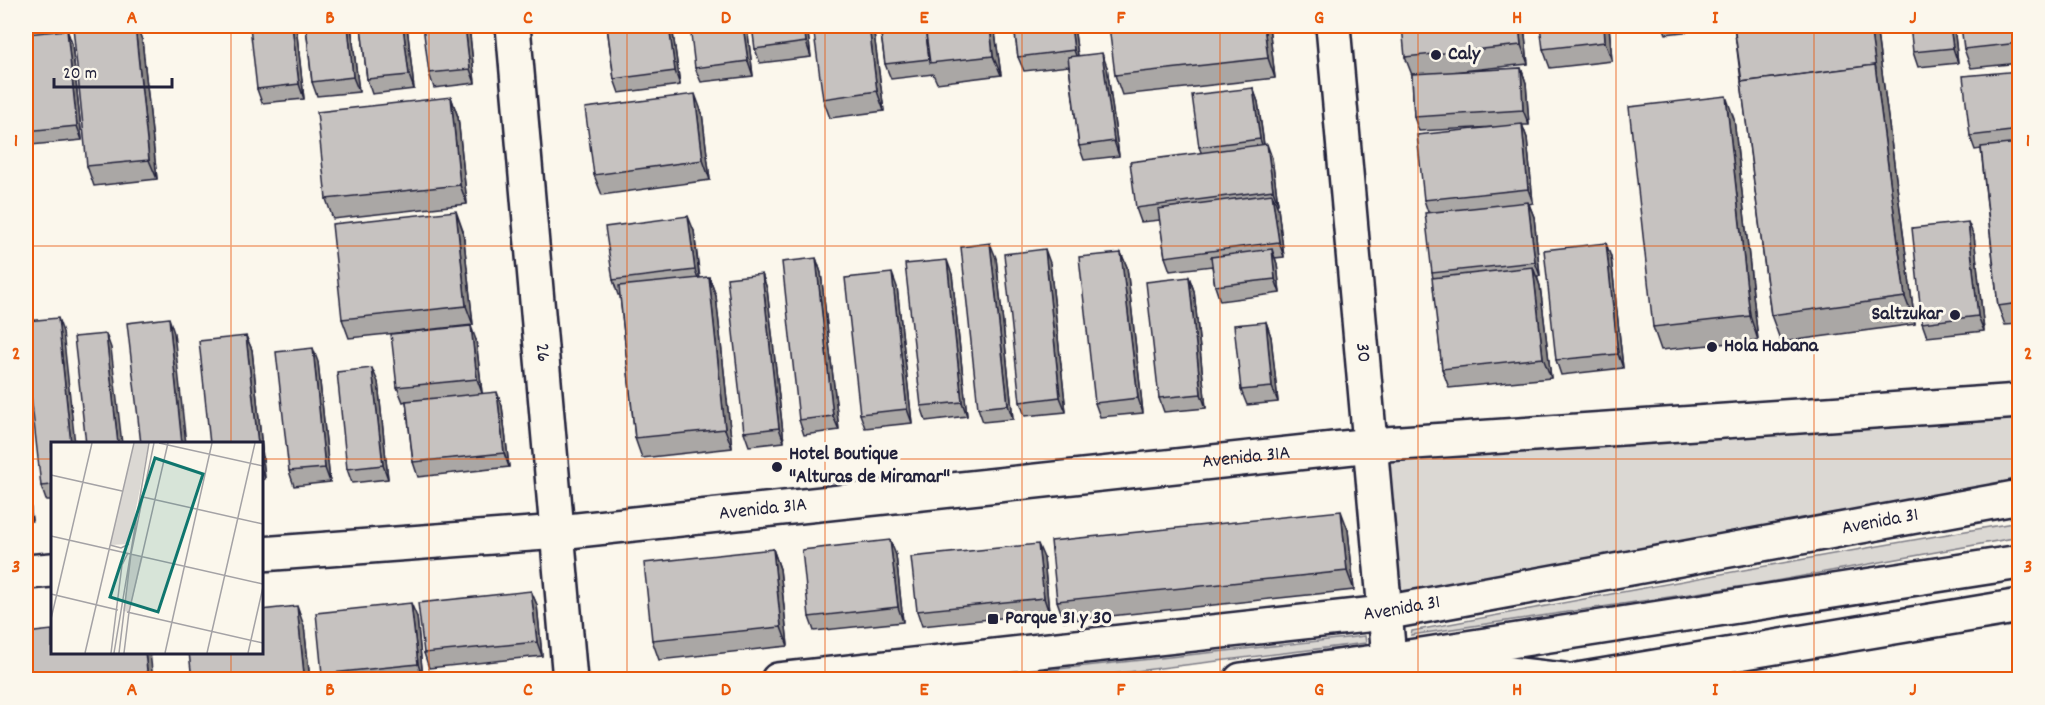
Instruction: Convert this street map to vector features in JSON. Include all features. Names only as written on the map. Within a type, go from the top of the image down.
[{"type":"street","name":"26","points":[[513,26],[559,531],[570,680]]},
{"type":"street","name":"30","points":[[1333,26],[1390,670]]},
{"type":"street","points":[[1371,445],[2019,401]]},
{"type":"street","name":"Avenida 31A","points":[[262,554],[559,531],[1371,445]]},
{"type":"street","name":"Avenida 31","points":[[778,680],[1384,613],[2019,496]]},
{"type":"street","points":[[1253,679],[1390,670],[2019,562]]},
{"type":"street","points":[[26,572],[51,570]]},
{"type":"street","points":[[1577,680],[2019,606]]},
{"type":"street","points":[[1390,670],[1563,680]]},
{"type":"shaded area","points":[[2019,401],[2019,497],[1384,613],[1371,445]]},
{"type":"shaded area","points":[[2019,522],[2019,537],[1764,583],[1411,635],[1412,631],[1791,561]]},
{"type":"shaded area","points":[[1365,636],[1366,643],[1071,679],[966,679]]},
{"type":"building","points":[[135,26],[149,160],[87,166],[73,27]]},
{"type":"building","points":[[250,26],[292,26],[299,84],[257,89]]},
{"type":"building","points":[[306,26],[348,26],[353,77],[312,82]]},
{"type":"building","points":[[361,26],[403,26],[409,75],[367,79]]},
{"type":"building","points":[[423,26],[465,26],[470,69],[429,73]]},
{"type":"building","points":[[607,26],[669,26],[675,71],[614,79]]},
{"type":"building","points":[[690,26],[743,26],[748,61],[695,68]]},
{"type":"building","points":[[752,26],[804,26],[806,42],[755,49]]},
{"type":"building","points":[[813,26],[869,26],[877,91],[823,99]]},
{"type":"building","points":[[880,26],[925,26],[929,59],[885,64]]},
{"type":"building","points":[[925,26],[990,26],[993,56],[930,63]]},
{"type":"building","points":[[1014,26],[1071,26],[1074,50],[1018,57]]},
{"type":"building","points":[[1109,26],[1264,26],[1268,58],[1115,75]]},
{"type":"building","points":[[1402,26],[1519,26],[1521,45],[1405,57]]},
{"type":"building","points":[[1540,26],[1604,26],[1605,42],[1543,49]]},
{"type":"building","points":[[1734,26],[1870,26],[1876,69],[1875,65],[1742,82]]},
{"type":"building","points":[[1910,26],[1950,26],[1953,48],[1913,52]]},
{"type":"building","points":[[1961,26],[2019,26],[2019,43],[1964,49]]},
{"type":"building","points":[[67,30],[77,126],[26,131],[26,34]]},
{"type":"building","points":[[1102,53],[1114,141],[1079,146],[1068,57]]},
{"type":"building","points":[[1875,65],[1905,297],[1771,315],[1741,82]]},
{"type":"building","points":[[1521,68],[1523,110],[1414,117],[1412,74]]},
{"type":"building","points":[[2019,71],[2019,130],[1970,136],[1963,76]]},
{"type":"building","points":[[1253,88],[1260,139],[1199,147],[1192,95]]},
{"type":"building","points":[[695,94],[703,160],[594,175],[585,108]]},
{"type":"building","points":[[1726,96],[1750,316],[1653,327],[1629,107]]},
{"type":"building","points":[[451,97],[460,185],[326,199],[317,112]]},
{"type":"building","points":[[1522,124],[1528,189],[1424,200],[1417,135]]},
{"type":"building","points":[[2019,143],[2019,303],[1998,306],[1981,147]]},
{"type":"building","points":[[1267,144],[1273,190],[1136,208],[1130,162]]},
{"type":"building","points":[[1272,194],[1279,242],[1165,257],[1158,209]]},
{"type":"building","points":[[1528,202],[1535,262],[1432,273],[1425,213]]},
{"type":"building","points":[[456,211],[466,306],[342,319],[332,224]]},
{"type":"building","points":[[688,216],[695,270],[613,280],[605,227]]},
{"type":"building","points":[[1968,222],[1978,316],[1922,323],[1912,228]]},
{"type":"building","points":[[990,243],[1008,405],[978,408],[961,247]]},
{"type":"building","points":[[1606,243],[1618,354],[1556,360],[1544,250]]},
{"type":"building","points":[[1045,249],[1060,397],[1020,402],[1004,254]]},
{"type":"building","points":[[1272,249],[1275,279],[1215,286],[1211,257]]},
{"type":"building","points":[[1121,253],[1138,398],[1095,403],[1079,257]]},
{"type":"building","points":[[816,258],[833,416],[799,420],[782,262]]},
{"type":"building","points":[[947,260],[962,402],[921,406],[905,264]]},
{"type":"building","points":[[1533,267],[1543,358],[1442,369],[1432,278]]},
{"type":"building","points":[[892,273],[907,409],[860,414],[845,278]]},
{"type":"building","points":[[762,274],[779,428],[744,432],[727,278]]},
{"type":"building","points":[[709,277],[725,429],[635,438],[619,286]]},
{"type":"building","points":[[1189,277],[1201,394],[1159,398],[1146,282]]},
{"type":"building","points":[[58,318],[71,442],[51,442],[51,485],[41,486],[26,349],[26,321]]},
{"type":"building","points":[[169,318],[182,442],[141,442],[127,323]]},
{"type":"building","points":[[1266,322],[1272,387],[1241,390],[1234,325]]},
{"type":"building","points":[[471,326],[477,379],[397,387],[391,334]]},
{"type":"building","points":[[106,334],[118,442],[86,442],[74,337]]},
{"type":"building","points":[[246,336],[258,442],[210,442],[199,341]]},
{"type":"building","points":[[313,348],[325,468],[289,471],[276,352]]},
{"type":"building","points":[[372,368],[383,465],[347,469],[337,372]]},
{"type":"building","points":[[497,392],[504,453],[413,462],[406,401]]},
{"type":"building","points":[[1341,511],[1347,571],[1057,601],[1051,541]]},
{"type":"building","points":[[890,540],[898,607],[809,617],[802,550]]},
{"type":"building","points":[[1038,544],[1044,598],[917,611],[911,557]]},
{"type":"building","points":[[773,549],[781,627],[652,640],[644,563]]},
{"type":"building","points":[[531,591],[537,642],[424,653],[418,603]]},
{"type":"building","points":[[411,603],[418,664],[322,674],[316,613]]},
{"type":"building","points":[[297,606],[304,674],[246,680],[192,680],[189,654],[262,654],[262,610]]},
{"type":"building","points":[[51,630],[51,654],[145,654],[148,680],[26,680],[26,633]]},
{"type":"place","name":"Caly","points":[[1436,55]]},
{"type":"place","name":"Saltzukar","points":[[1955,315]]},
{"type":"place","name":"Hola Habana","points":[[1712,347]]},
{"type":"place","name":"Hotel Boutique \"Alturas de Miramar\"","points":[[777,467]]},
{"type":"place","name":"Parque 31 y 30","points":[[993,619]]}]
